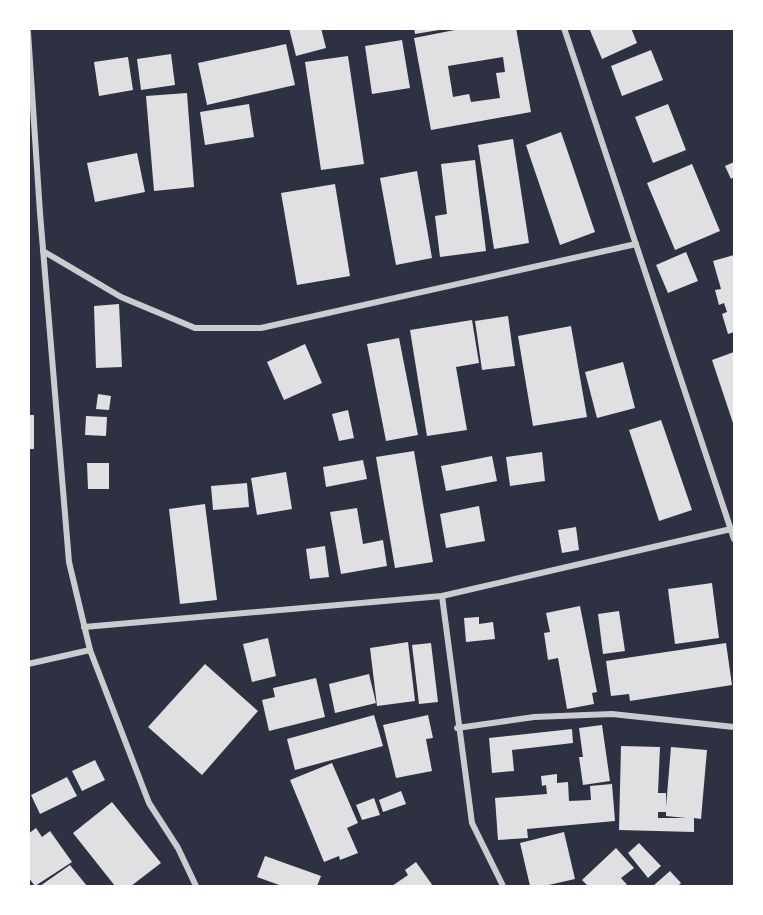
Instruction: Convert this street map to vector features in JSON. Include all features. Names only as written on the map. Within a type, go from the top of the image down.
[{"type":"street","points":[[564,28],[735,539]]},
{"type":"street","points":[[28,32],[43,250],[69,562],[90,650],[149,803],[178,848],[196,886]]},
{"type":"street","points":[[43,250],[121,297],[195,328],[261,328],[636,244]]},
{"type":"street","points":[[84,627],[442,596],[731,529]]},
{"type":"street","points":[[442,596],[472,823],[503,886]]},
{"type":"street","points":[[28,663],[90,650]]},
{"type":"street","points":[[458,728],[534,717],[612,714],[735,727]]},
{"type":"building","points":[[289,28],[321,28],[326,48],[296,56]]},
{"type":"building","points":[[414,28],[439,28],[439,30],[415,34]]},
{"type":"building","points":[[465,28],[516,28],[531,112],[431,130],[414,38]],"holes":[[[503,57],[505,72],[496,73],[500,98],[471,102],[469,94],[453,97],[448,66]]]},
{"type":"building","points":[[589,28],[631,28],[637,43],[602,59]]},
{"type":"building","points":[[402,40],[410,88],[372,94],[365,46]]},
{"type":"building","points":[[286,44],[295,85],[207,105],[198,63]]},
{"type":"building","points":[[651,50],[663,80],[622,96],[611,66]]},
{"type":"building","points":[[171,54],[175,85],[141,90],[137,59]]},
{"type":"building","points":[[348,56],[364,164],[321,170],[305,62]]},
{"type":"building","points":[[128,57],[133,90],[99,96],[94,62]]},
{"type":"building","points":[[187,93],[194,187],[154,191],[146,96]]},
{"type":"building","points":[[249,104],[254,137],[205,145],[200,112]]},
{"type":"building","points":[[668,104],[686,150],[653,163],[635,117]]},
{"type":"building","points":[[561,132],[595,232],[560,245],[526,145]]},
{"type":"building","points":[[513,139],[529,243],[494,249],[478,145]]},
{"type":"building","points":[[137,153],[145,192],[95,202],[87,163]]},
{"type":"building","points":[[475,160],[486,251],[440,257],[435,216],[447,214],[441,164]]},
{"type":"building","points":[[734,162],[734,177],[731,179],[725,166]]},
{"type":"building","points":[[692,164],[720,231],[675,250],[647,183]]},
{"type":"building","points":[[417,171],[432,258],[396,265],[380,178]]},
{"type":"building","points":[[335,184],[350,276],[297,285],[281,193]]},
{"type":"building","points":[[686,252],[698,281],[668,293],[656,265]]},
{"type":"building","points":[[734,255],[734,332],[728,334],[722,314],[727,312],[724,303],[719,305],[715,290],[721,289],[713,261]]},
{"type":"building","points":[[119,304],[122,367],[96,368],[94,306]]},
{"type":"building","points":[[508,316],[515,366],[482,370],[475,321]]},
{"type":"building","points":[[472,320],[479,363],[456,367],[467,430],[427,436],[410,330]]},
{"type":"building","points":[[571,326],[587,417],[533,426],[518,336]]},
{"type":"building","points":[[399,338],[418,435],[386,441],[367,344]]},
{"type":"building","points":[[305,344],[322,383],[284,400],[267,362]]},
{"type":"building","points":[[734,352],[734,426],[712,360]]},
{"type":"building","points":[[623,362],[635,408],[597,418],[585,372]]},
{"type":"building","points":[[98,394],[111,396],[109,410],[96,409]]},
{"type":"building","points":[[348,410],[354,438],[339,441],[332,414]]},
{"type":"building","points":[[28,415],[34,415],[34,449],[28,449]]},
{"type":"building","points":[[86,416],[107,417],[106,436],[85,435]]},
{"type":"building","points":[[661,420],[692,510],[659,521],[629,430]]},
{"type":"building","points":[[414,451],[433,562],[395,568],[376,457]]},
{"type":"building","points":[[542,452],[545,481],[510,486],[506,457]]},
{"type":"building","points":[[492,456],[497,481],[446,491],[441,466]]},
{"type":"building","points":[[363,460],[367,479],[326,487],[323,467]]},
{"type":"building","points":[[87,463],[109,463],[109,489],[88,489]]},
{"type":"building","points":[[286,472],[292,509],[257,515],[251,478]]},
{"type":"building","points":[[247,483],[249,507],[213,510],[211,486]]},
{"type":"building","points":[[205,504],[217,600],[180,604],[169,509]]},
{"type":"building","points":[[479,506],[485,541],[446,548],[440,514]]},
{"type":"building","points":[[357,508],[363,544],[383,540],[387,566],[341,574],[330,512]]},
{"type":"building","points":[[576,527],[579,550],[562,553],[558,530]]},
{"type":"building","points":[[325,546],[329,577],[310,579],[306,549]]},
{"type":"building","points":[[712,583],[719,638],[675,644],[668,589]]},
{"type":"building","points":[[580,606],[597,692],[592,693],[594,704],[567,709],[558,658],[548,660],[544,633],[550,632],[546,613]]},
{"type":"building","points":[[619,611],[625,651],[603,654],[598,614]]},
{"type":"building","points":[[479,617],[479,624],[493,622],[495,639],[466,642],[464,618]]},
{"type":"building","points":[[268,638],[276,676],[252,682],[243,644]]},
{"type":"building","points":[[408,642],[415,701],[377,706],[370,648]]},
{"type":"building","points":[[431,643],[438,702],[419,704],[412,645]]},
{"type":"building","points":[[726,643],[732,685],[630,701],[629,694],[611,696],[606,661]]},
{"type":"building","points":[[205,664],[258,711],[202,775],[148,727]]},
{"type":"building","points":[[369,674],[376,703],[335,713],[329,684]]},
{"type":"building","points":[[316,678],[325,717],[269,731],[262,700],[275,697],[273,688]]},
{"type":"building","points":[[374,715],[383,746],[295,770],[287,739]]},
{"type":"building","points":[[428,715],[433,738],[426,739],[432,771],[396,778],[383,725]]},
{"type":"building","points":[[602,725],[610,781],[583,785],[579,757],[583,757],[579,728]]},
{"type":"building","points":[[572,729],[573,743],[512,750],[514,771],[492,773],[489,738]]},
{"type":"building","points":[[621,746],[660,747],[658,793],[666,793],[666,807],[671,747],[707,750],[701,819],[694,818],[694,832],[619,830]],"holes":[[[658,812],[666,812],[666,816],[686,818],[658,818]]]},
{"type":"building","points":[[95,760],[105,780],[82,791],[72,771]]},
{"type":"building","points":[[332,763],[358,823],[347,828],[358,853],[340,860],[339,856],[324,862],[290,780]]},
{"type":"building","points":[[557,774],[557,783],[568,782],[569,801],[591,800],[590,786],[612,784],[615,821],[527,829],[528,838],[498,840],[495,798],[547,794],[546,785],[542,786],[541,776]]},
{"type":"building","points":[[67,777],[77,796],[40,814],[31,795]]},
{"type":"building","points":[[401,791],[406,804],[383,812],[379,800]]},
{"type":"building","points":[[374,798],[380,815],[362,820],[356,805]]},
{"type":"building","points":[[112,802],[161,863],[131,886],[115,886],[73,833]]},
{"type":"building","points":[[36,828],[42,837],[50,831],[72,862],[35,886],[28,877],[28,834]]},
{"type":"building","points":[[564,832],[575,879],[544,886],[530,886],[520,843]]},
{"type":"building","points":[[639,843],[661,866],[648,878],[628,853]]},
{"type":"building","points":[[616,848],[634,868],[621,878],[628,886],[588,886],[582,880]]},
{"type":"building","points":[[265,856],[321,876],[317,886],[282,886],[257,877]]},
{"type":"building","points":[[416,862],[433,886],[392,886],[408,875],[405,870]]},
{"type":"building","points":[[70,865],[87,886],[40,886]]},
{"type":"building","points":[[670,871],[681,883],[678,886],[653,886]]}]
